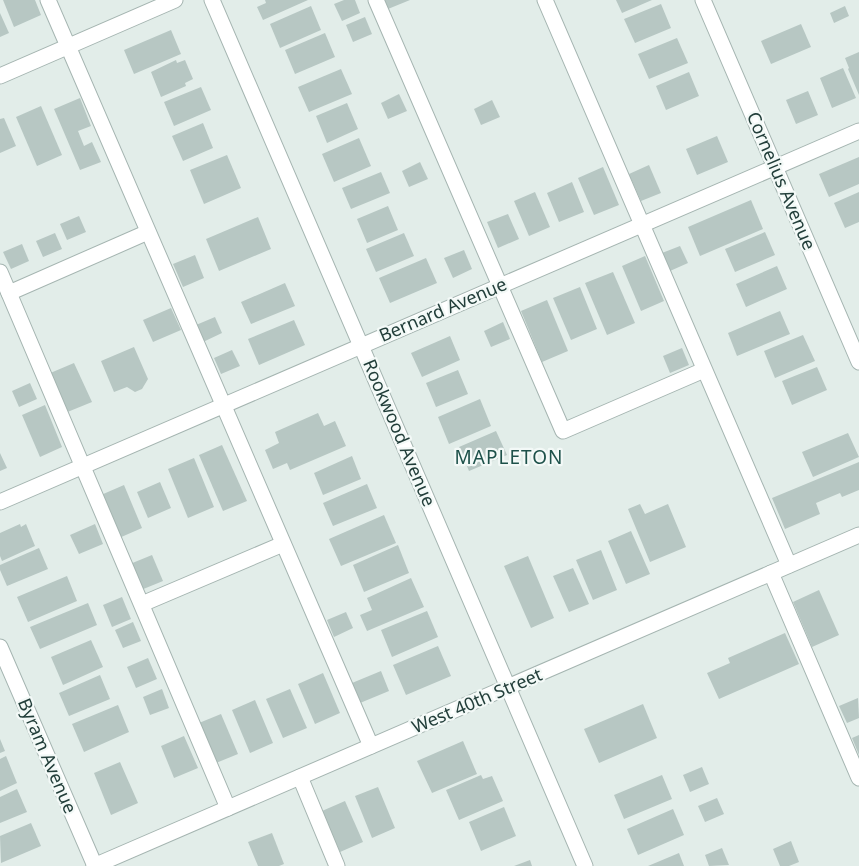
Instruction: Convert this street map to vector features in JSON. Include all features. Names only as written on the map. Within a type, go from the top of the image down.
[{"type":"street","points":[[48,0],[371,746]]},
{"type":"street","points":[[0,76],[175,0]]},
{"type":"street","name":"Rookwood Avenue","points":[[212,0],[585,866]]},
{"type":"street","points":[[376,0],[563,431],[704,370]]},
{"type":"street","points":[[545,0],[789,566]]},
{"type":"street","name":"Cornelius Avenue","points":[[703,0],[859,362]]},
{"type":"street","name":"Bernard Avenue","points":[[0,502],[859,132]]},
{"type":"street","points":[[9,293],[148,232]]},
{"type":"street","points":[[0,272],[228,808]]},
{"type":"street","name":"West 40th Street","points":[[94,866],[859,535]]},
{"type":"street","points":[[142,604],[283,544]]},
{"type":"street","points":[[771,573],[859,778]]},
{"type":"street","name":"Byram Avenue","points":[[0,647],[94,866]]},
{"type":"street","points":[[300,777],[338,866]]},
{"type":"building","points":[[3,0],[35,0],[41,15],[14,27]]},
{"type":"building","points":[[265,0],[308,0],[263,20],[257,7],[266,3]]},
{"type":"building","points":[[344,0],[355,0],[360,13],[342,21],[334,4]]},
{"type":"building","points":[[384,0],[410,0],[388,9]]},
{"type":"building","points":[[616,0],[652,0],[622,13]]},
{"type":"building","points":[[661,4],[671,28],[635,43],[624,19]]},
{"type":"building","points":[[311,6],[321,30],[280,48],[270,24]]},
{"type":"building","points":[[845,6],[849,16],[834,23],[830,13]]},
{"type":"building","points":[[0,13],[9,33],[0,37]]},
{"type":"building","points":[[365,17],[372,34],[353,42],[346,25]]},
{"type":"building","points":[[801,24],[811,47],[771,64],[761,41]]},
{"type":"building","points":[[171,30],[181,54],[134,74],[124,50]]},
{"type":"building","points":[[325,33],[335,57],[295,74],[285,50]]},
{"type":"building","points":[[677,38],[688,63],[649,79],[638,54]]},
{"type":"building","points":[[859,52],[859,95],[845,58]]},
{"type":"building","points":[[176,60],[177,63],[185,60],[193,79],[185,83],[186,86],[161,97],[151,72]]},
{"type":"building","points":[[843,68],[856,98],[832,108],[820,78]]},
{"type":"building","points":[[341,69],[352,94],[309,112],[298,87]]},
{"type":"building","points":[[689,72],[699,96],[666,110],[656,86]]},
{"type":"building","points":[[201,87],[211,110],[174,126],[164,102]]},
{"type":"building","points":[[808,91],[818,115],[796,124],[786,100]]},
{"type":"building","points":[[399,94],[407,111],[388,119],[381,103]]},
{"type":"building","points":[[80,98],[91,126],[78,131],[84,146],[92,142],[101,162],[80,170],[54,109]]},
{"type":"building","points":[[492,100],[500,117],[481,125],[474,109]]},
{"type":"building","points":[[347,103],[358,129],[327,143],[316,116]]},
{"type":"building","points":[[41,106],[62,155],[37,166],[16,117]]},
{"type":"building","points":[[4,118],[16,146],[0,153],[0,119]]},
{"type":"building","points":[[203,123],[213,148],[183,161],[172,136]]},
{"type":"building","points":[[717,136],[728,162],[697,175],[686,149]]},
{"type":"building","points":[[359,138],[371,166],[334,182],[322,154]]},
{"type":"building","points":[[227,155],[241,188],[204,204],[190,170]]},
{"type":"building","points":[[859,157],[859,184],[829,197],[819,174]]},
{"type":"building","points":[[420,162],[428,179],[409,187],[402,171]]},
{"type":"building","points":[[649,165],[661,193],[641,201],[629,174]]},
{"type":"building","points":[[603,167],[619,205],[594,215],[578,178]]},
{"type":"building","points":[[381,172],[390,193],[351,209],[342,188]]},
{"type":"building","points":[[572,182],[584,212],[559,222],[547,193]]},
{"type":"building","points":[[535,192],[550,227],[529,236],[514,201]]},
{"type":"building","points":[[859,192],[859,222],[845,228],[834,203]]},
{"type":"building","points":[[751,200],[763,229],[700,256],[688,227]]},
{"type":"building","points":[[388,206],[398,230],[367,243],[357,219]]},
{"type":"building","points":[[508,214],[519,239],[498,248],[487,222]]},
{"type":"building","points":[[79,216],[86,232],[67,240],[60,224]]},
{"type":"building","points":[[258,217],[271,249],[219,271],[206,239]]},
{"type":"building","points":[[765,232],[775,255],[735,272],[725,249]]},
{"type":"building","points":[[55,233],[62,249],[43,257],[36,241]]},
{"type":"building","points":[[404,233],[414,256],[376,272],[366,249]]},
{"type":"building","points":[[22,244],[29,261],[11,269],[3,252]]},
{"type":"building","points":[[680,246],[688,263],[670,271],[662,253]]},
{"type":"building","points":[[464,250],[472,269],[453,278],[444,258]]},
{"type":"building","points":[[195,255],[204,278],[183,287],[173,264]]},
{"type":"building","points":[[645,256],[664,301],[641,311],[622,266]]},
{"type":"building","points":[[426,258],[437,283],[390,303],[379,278]]},
{"type":"building","points":[[777,266],[787,289],[746,307],[736,284]]},
{"type":"building","points":[[613,272],[635,323],[607,335],[585,283]]},
{"type":"building","points":[[285,283],[295,306],[251,324],[241,302]]},
{"type":"building","points":[[580,287],[597,329],[571,340],[553,298]]},
{"type":"building","points":[[547,300],[568,351],[542,362],[521,311]]},
{"type":"building","points":[[171,308],[181,330],[153,342],[143,320]]},
{"type":"building","points":[[780,311],[790,334],[737,356],[728,333]]},
{"type":"building","points":[[215,317],[222,333],[203,342],[196,325]]},
{"type":"building","points":[[294,320],[305,345],[259,365],[248,339]]},
{"type":"building","points":[[503,322],[510,339],[491,347],[484,331]]},
{"type":"building","points":[[803,335],[815,361],[775,378],[764,351]]},
{"type":"building","points":[[450,336],[460,360],[422,377],[411,353]]},
{"type":"building","points":[[134,347],[148,379],[142,389],[135,392],[127,387],[114,392],[101,361]]},
{"type":"building","points":[[682,348],[689,365],[670,373],[663,356]]},
{"type":"building","points":[[232,350],[240,366],[221,374],[214,358]]},
{"type":"building","points":[[74,363],[92,402],[65,413],[48,374]]},
{"type":"building","points":[[817,367],[827,390],[792,405],[782,381]]},
{"type":"building","points":[[458,370],[468,394],[436,407],[426,383]]},
{"type":"building","points":[[30,383],[37,399],[19,407],[12,391]]},
{"type":"building","points":[[480,399],[491,426],[449,444],[438,417]]},
{"type":"building","points":[[45,405],[62,447],[40,457],[22,415]]},
{"type":"building","points":[[318,413],[324,426],[335,421],[346,446],[290,470],[287,463],[273,469],[265,450],[279,443],[275,432]]},
{"type":"building","points":[[496,431],[507,455],[469,471],[459,447]]},
{"type":"building","points":[[848,433],[859,457],[813,477],[802,452]]},
{"type":"building","points":[[222,445],[247,501],[223,511],[199,455]]},
{"type":"building","points":[[0,453],[7,468],[0,471]]},
{"type":"building","points":[[352,456],[361,479],[323,495],[314,473]]},
{"type":"building","points":[[194,458],[214,507],[188,518],[168,469]]},
{"type":"building","points":[[859,462],[859,490],[842,497],[840,493],[816,503],[820,514],[785,529],[772,498]]},
{"type":"building","points":[[160,482],[171,508],[148,518],[137,492]]},
{"type":"building","points":[[367,484],[377,508],[333,526],[323,503]]},
{"type":"building","points":[[124,485],[142,528],[119,538],[101,495]]},
{"type":"building","points":[[640,504],[645,514],[668,504],[686,547],[650,562],[628,509]]},
{"type":"building","points":[[384,515],[396,543],[341,566],[329,539]]},
{"type":"building","points":[[20,524],[21,527],[26,524],[35,546],[2,561],[0,556],[0,533]]},
{"type":"building","points":[[95,524],[103,544],[79,554],[70,535]]},
{"type":"building","points":[[631,531],[650,574],[626,584],[608,541]]},
{"type":"building","points":[[398,545],[409,573],[364,592],[353,565]]},
{"type":"building","points":[[39,548],[48,569],[7,586],[0,570],[0,565]]},
{"type":"building","points":[[601,550],[617,590],[593,600],[576,560]]},
{"type":"building","points":[[152,555],[163,581],[141,590],[130,564]]},
{"type":"building","points":[[528,556],[554,618],[531,628],[504,566]]},
{"type":"building","points":[[573,568],[589,604],[569,612],[553,576]]},
{"type":"building","points":[[67,576],[77,601],[28,622],[17,597]]},
{"type":"building","points":[[411,578],[424,607],[367,631],[360,615],[372,610],[367,598]]},
{"type":"building","points":[[819,590],[839,635],[812,647],[793,602]]},
{"type":"building","points":[[122,597],[131,619],[112,627],[103,605]]},
{"type":"building","points":[[88,603],[97,625],[40,649],[30,627]]},
{"type":"building","points":[[427,611],[438,637],[392,657],[381,630]]},
{"type":"building","points":[[346,612],[353,628],[334,637],[327,620]]},
{"type":"building","points":[[133,622],[141,641],[123,648],[115,630]]},
{"type":"building","points":[[785,633],[799,664],[719,699],[707,673],[730,663],[728,658]]},
{"type":"building","points":[[91,640],[103,667],[63,685],[51,657]]},
{"type":"building","points":[[438,646],[451,676],[406,695],[393,665]]},
{"type":"building","points":[[148,658],[157,679],[136,688],[127,667]]},
{"type":"building","points":[[381,671],[389,691],[360,703],[352,683]]},
{"type":"building","points":[[323,673],[340,713],[315,724],[298,684]]},
{"type":"building","points":[[100,675],[110,699],[69,716],[59,693]]},
{"type":"building","points":[[162,689],[169,708],[150,715],[143,697]]},
{"type":"building","points":[[290,689],[307,728],[283,738],[266,699]]},
{"type":"building","points":[[858,698],[859,718],[847,723],[839,706]]},
{"type":"building","points":[[255,700],[273,743],[250,753],[232,710]]},
{"type":"building","points":[[643,704],[657,738],[599,763],[584,729]]},
{"type":"building","points":[[118,705],[129,732],[84,752],[72,724]]},
{"type":"building","points":[[221,714],[238,754],[216,763],[199,723]]},
{"type":"building","points":[[859,735],[859,755],[852,738]]},
{"type":"building","points":[[184,736],[198,768],[174,778],[161,746]]},
{"type":"building","points":[[0,739],[5,751],[0,753]]},
{"type":"building","points":[[463,741],[477,774],[432,793],[417,761]]},
{"type":"building","points":[[6,756],[17,783],[0,791],[0,759]]},
{"type":"building","points":[[120,762],[138,803],[111,815],[94,773]]},
{"type":"building","points":[[702,767],[709,784],[690,792],[683,775]]},
{"type":"building","points":[[481,775],[483,779],[492,776],[503,801],[459,820],[446,790]]},
{"type":"building","points":[[662,775],[672,799],[624,819],[614,795]]},
{"type":"building","points":[[378,787],[395,828],[372,838],[355,796]]},
{"type":"building","points":[[17,789],[27,812],[0,823],[0,797]]},
{"type":"building","points":[[717,798],[724,814],[705,822],[698,806]]},
{"type":"building","points":[[345,801],[363,842],[340,852],[322,811]]},
{"type":"building","points":[[504,807],[516,836],[481,851],[469,822]]},
{"type":"building","points":[[673,809],[684,835],[638,855],[627,829]]},
{"type":"building","points":[[31,823],[41,846],[1,863],[0,836]]},
{"type":"building","points":[[272,833],[284,864],[279,866],[258,866],[248,842]]},
{"type":"building","points":[[791,841],[799,862],[789,866],[780,866],[773,849]]},
{"type":"building","points":[[722,848],[729,865],[709,866],[705,855]]},
{"type":"building","points":[[679,853],[684,866],[648,866]]},
{"type":"building","points":[[530,860],[532,866],[514,866]]},
{"type":"district","name":"MAPLETON","points":[[509,457]]}]
